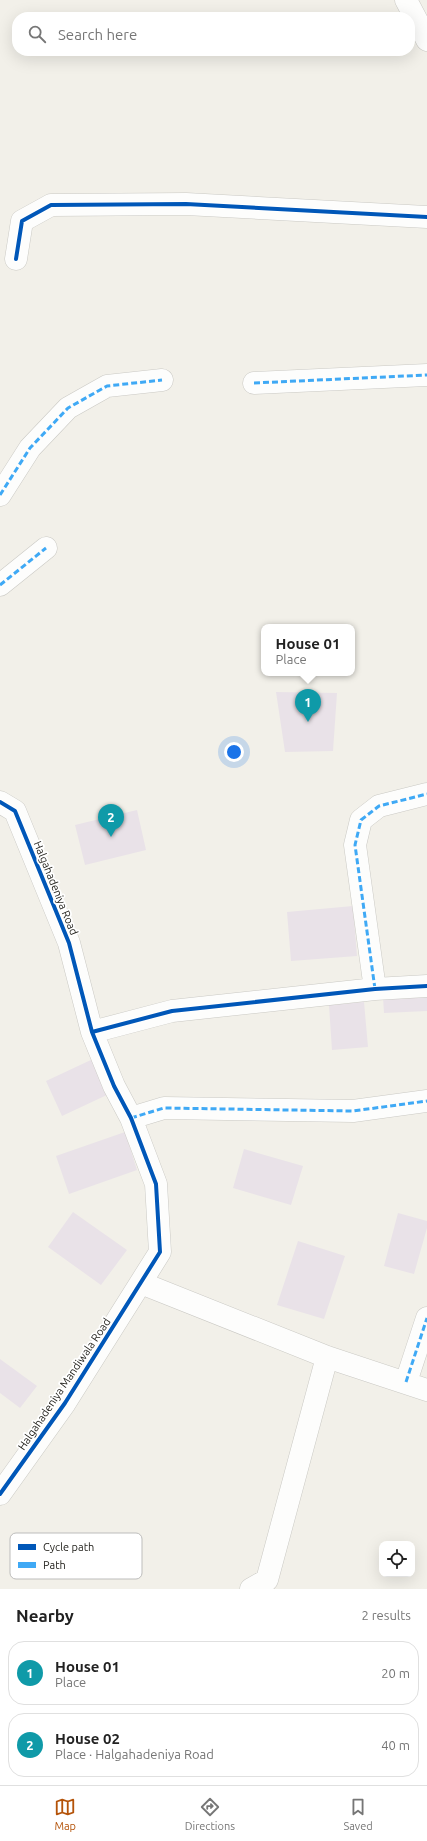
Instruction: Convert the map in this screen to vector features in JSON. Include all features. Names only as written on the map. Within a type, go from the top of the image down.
[{"type":"street","points":[[406,0],[412,12]]},
{"type":"street","points":[[415,17],[427,40]]},
{"type":"street","points":[[16,259],[22,220],[51,205],[186,204],[427,217]]},
{"type":"street","points":[[254,383],[427,375]]},
{"type":"street","points":[[0,495],[30,448],[68,408],[107,386],[162,380]]},
{"type":"street","points":[[0,585],[46,548]]},
{"type":"street","points":[[375,989],[356,845],[361,820],[379,806],[427,794]]},
{"type":"street","name":"Halgahadeniya Road","points":[[0,802],[15,811],[66,936],[92,1032],[114,1086],[131,1118],[156,1184],[160,1252],[141,1282]]},
{"type":"street","points":[[92,1032],[172,1011],[375,989],[427,986]]},
{"type":"street","points":[[131,1118],[164,1108],[353,1111],[427,1101]]},
{"type":"street","points":[[141,1282],[327,1357],[427,1390]]},
{"type":"street","name":"Halgahadeniya Mandiwala Road","points":[[0,1494],[65,1403],[141,1282]]},
{"type":"street","points":[[406,1382],[427,1318]]},
{"type":"street","points":[[251,1589],[267,1580],[327,1357]]},
{"type":"building","points":[[276,692],[337,693],[333,751],[285,752]]},
{"type":"building","points":[[137,810],[146,850],[85,865],[75,825]]},
{"type":"building","points":[[353,906],[357,956],[291,961],[287,912]]},
{"type":"building","points":[[427,979],[427,1011],[384,1013],[382,981]]},
{"type":"building","points":[[364,1002],[368,1047],[332,1050],[329,1005]]},
{"type":"building","points":[[93,1059],[109,1094],[62,1116],[46,1081]]},
{"type":"building","points":[[125,1132],[137,1170],[69,1194],[56,1156]]},
{"type":"building","points":[[244,1149],[303,1166],[291,1205],[233,1188]]},
{"type":"building","points":[[73,1212],[127,1250],[101,1285],[48,1247]]},
{"type":"building","points":[[398,1213],[427,1221],[427,1228],[414,1274],[384,1266]]},
{"type":"building","points":[[298,1241],[345,1256],[324,1319],[277,1305]]},
{"type":"building","points":[[0,1359],[37,1386],[20,1408],[0,1393]]},
{"type":"marked path","points":[[254,383],[427,375]]},
{"type":"marked path","points":[[0,495],[30,448],[68,408],[107,386],[162,380]]},
{"type":"marked path","points":[[0,585],[46,548]]},
{"type":"marked path","points":[[375,989],[355,845],[361,820],[379,806],[427,794]]},
{"type":"marked path","points":[[131,1118],[164,1108],[353,1111],[427,1101]]},
{"type":"marked path","points":[[406,1382],[427,1318]]},
{"type":"cycle path","points":[[16,259],[22,221],[51,205],[186,204],[427,217]]},
{"type":"cycle path","points":[[0,802],[15,811],[69,943],[92,1032],[114,1086],[131,1118],[156,1184],[160,1252],[65,1403],[0,1494]]},
{"type":"cycle path","points":[[92,1032],[172,1011],[375,989],[427,986]]},
{"type":"place","name":"House 01","points":[[308,722]]},
{"type":"place","name":"House 02","points":[[111,837]]}]
